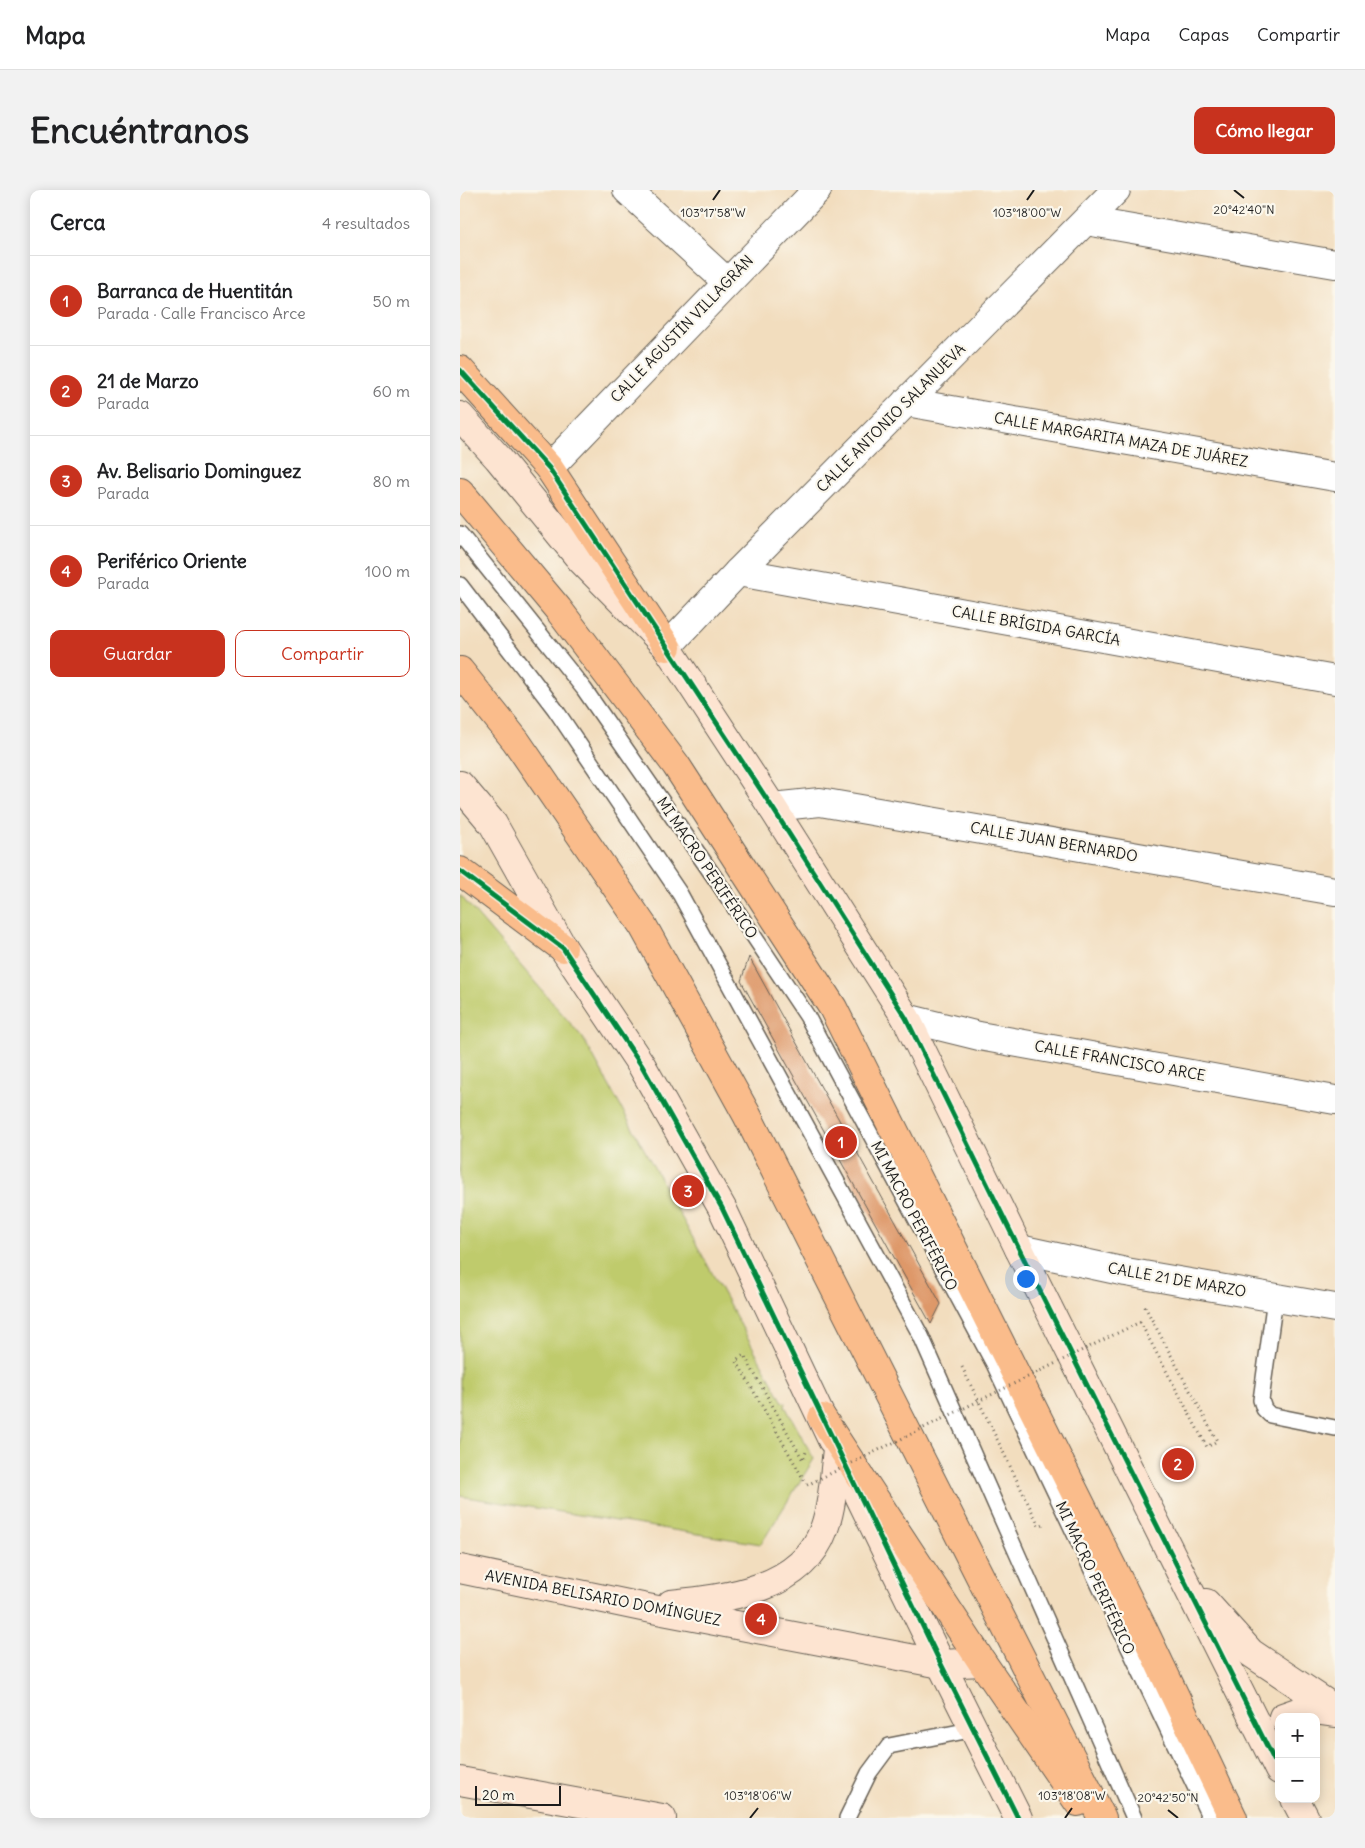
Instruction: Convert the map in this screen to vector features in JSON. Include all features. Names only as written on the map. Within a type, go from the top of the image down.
[{"type":"highway","points":[[460,370],[549,468],[667,647]]},
{"type":"highway","points":[[460,492],[558,609],[676,765],[833,1008],[1143,1629],[1233,1818]]},
{"type":"highway","points":[[460,671],[516,741],[643,926],[747,1115],[1102,1818]]},
{"type":"highway","points":[[460,871],[563,948]]},
{"type":"highway","points":[[822,1418],[982,1662],[1089,1818]]},
{"type":"highway","points":[[1143,1629],[1252,1818]]},
{"type":"street","points":[[628,190],[727,282]]},
{"type":"street","name":"CALLE AGUSTÍN VILLAGRÁN","points":[[549,468],[816,190]]},
{"type":"street","name":"CALLE ANTONIO SALANUEVA","points":[[667,647],[738,572],[1116,190]]},
{"type":"street","points":[[1086,221],[1335,264]]},
{"type":"street","name":"CALLE MARGARITA MAZA DE JUÁREZ","points":[[906,402],[1335,477]]},
{"type":"street","points":[[460,416],[498,458],[581,560],[667,647],[772,807],[906,1018],[1182,1574],[1272,1735],[1277,1758]]},
{"type":"street","name":"CALLE BRÍGIDA GARCÍA","points":[[738,572],[1335,680]]},
{"type":"street","points":[[460,785],[493,824],[563,948],[642,1066],[722,1208],[941,1664],[1018,1818]]},
{"type":"street","name":"CALLE JUAN BERNARDO","points":[[772,807],[820,802],[1335,891]]},
{"type":"street","name":"CALLE FRANCISCO ARCE","points":[[906,1018],[980,1036],[1335,1100]]},
{"type":"street","name":"CALLE 21 DE MARZO","points":[[1019,1249],[1126,1272],[1335,1308]]},
{"type":"street","points":[[642,1607],[731,1596],[758,1588],[784,1576],[804,1560],[817,1546],[825,1527],[837,1449]]},
{"type":"street","name":"AVENIDA BELISARIO DOMÍNGUEZ","points":[[460,1569],[642,1607],[941,1664],[982,1662]]},
{"type":"street","points":[[1182,1574],[1251,1654],[1335,1711]]},
{"type":"street","points":[[1294,1713],[1306,1709],[1335,1711]]},
{"type":"street","points":[[460,1781],[662,1818]]},
{"type":"street","points":[[1297,1803],[1305,1818]]},
{"type":"lane","name":"MI MACRO PERIFÉRICO","points":[[460,534],[584,689],[715,878],[807,1016],[994,1364],[1210,1818]]},
{"type":"lane","points":[[460,585],[555,709],[680,894],[921,1336],[1134,1818]]},
{"type":"lane","points":[[1275,1298],[1261,1400],[1264,1409],[1270,1415],[1335,1428]]},
{"type":"lane","points":[[847,1818],[869,1773],[889,1746],[975,1729]]},
{"type":"path","points":[[822,1418],[803,1460],[744,1355],[736,1360],[807,1485],[1140,1322],[1207,1447],[1217,1441],[1126,1272]]},
{"type":"path","points":[[962,1367],[1040,1526],[1047,1522]]},
{"type":"green space","points":[[460,895],[583,1038],[783,1402],[786,1403],[785,1406],[814,1459],[761,1544],[460,1496]]},
{"type":"building","points":[[749,957],[941,1304],[931,1324],[741,981]]},
{"type":"cycle path","points":[[460,370],[549,468],[772,807],[906,1018],[1275,1762]]},
{"type":"cycle path","points":[[460,871],[563,948],[642,1066],[722,1208],[941,1664],[1018,1818]]},
{"type":"place","name":"Barranca de Huentitán","points":[[841,1142]]},
{"type":"place","name":"Av. Belisario Dominguez","points":[[688,1191]]},
{"type":"place","name":"21 de Marzo","points":[[1178,1464]]},
{"type":"place","name":"Periférico Oriente","points":[[761,1619]]}]
